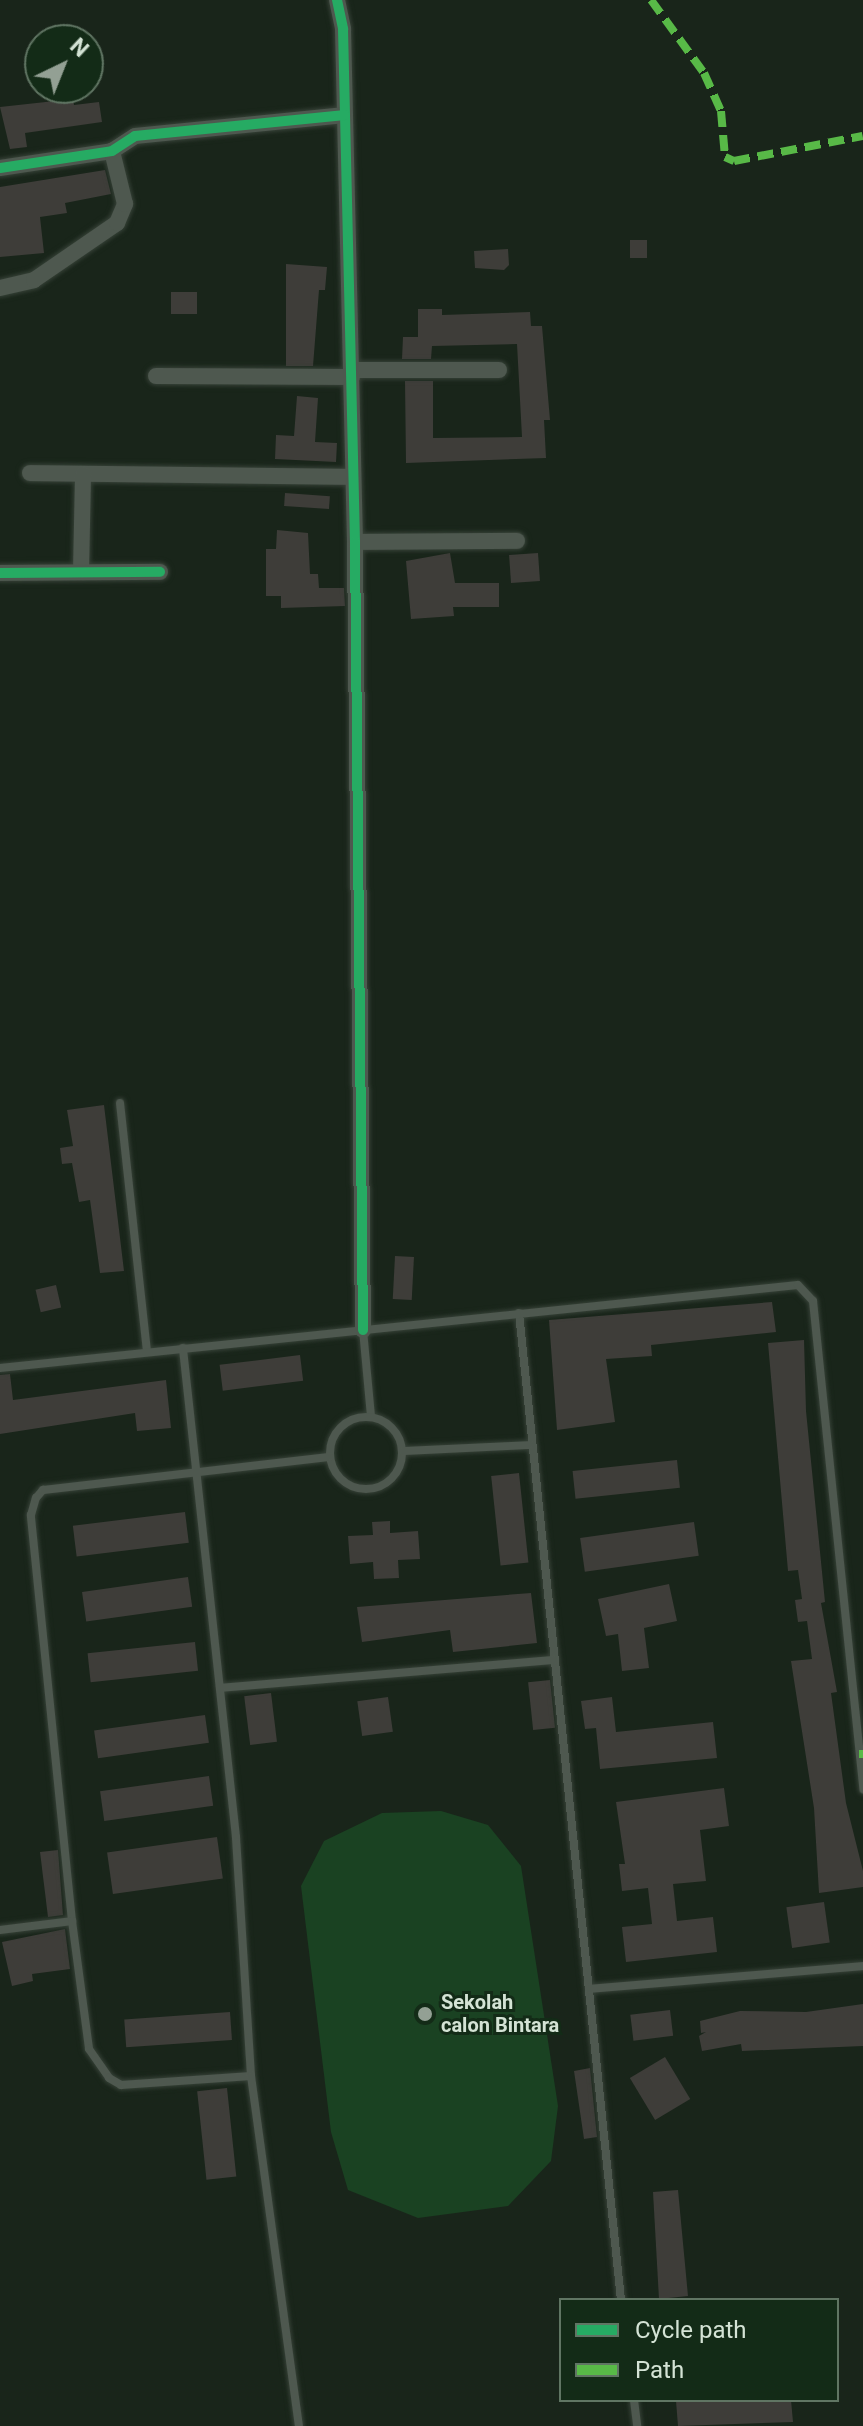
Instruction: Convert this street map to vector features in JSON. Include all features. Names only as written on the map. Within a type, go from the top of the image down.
[{"type":"street","points":[[337,0],[345,115],[352,374],[363,1330]]},
{"type":"street","points":[[0,168],[112,151],[135,136],[345,115]]},
{"type":"street","points":[[0,288],[34,280],[117,223],[125,204],[112,151]]},
{"type":"street","points":[[156,376],[499,370]]},
{"type":"street","points":[[30,473],[353,477]]},
{"type":"street","points":[[81,572],[83,474]]},
{"type":"street","points":[[355,542],[517,541]]},
{"type":"street","points":[[0,573],[160,572]]},
{"type":"lane","points":[[120,1103],[147,1352]]},
{"type":"lane","points":[[0,1368],[791,1282],[809,1295],[863,1789]]},
{"type":"lane","points":[[519,1313],[529,1445],[555,1660],[621,2298]]},
{"type":"lane","points":[[363,1330],[371,1416]]},
{"type":"lane","points":[[183,1348],[220,1688],[251,2076],[299,2426]]},
{"type":"lane","points":[[371,1416],[393,1428],[403,1451],[393,1477],[369,1490],[342,1481],[329,1457],[340,1426],[371,1416]]},
{"type":"lane","points":[[403,1451],[529,1445]]},
{"type":"lane","points":[[251,2076],[127,2087],[109,2078],[92,2055],[81,2015],[33,1504],[43,1490],[329,1457]]},
{"type":"lane","points":[[220,1688],[555,1660]]},
{"type":"lane","points":[[0,1930],[72,1921]]},
{"type":"lane","points":[[589,1989],[863,1966]]},
{"type":"lane","points":[[634,2402],[637,2426]]},
{"type":"green space","points":[[441,1811],[488,1825],[521,1866],[558,2106],[551,2161],[508,2206],[418,2218],[348,2190],[331,2132],[301,1886],[324,1841],[382,1813]]},
{"type":"building","points":[[99,104],[102,122],[25,133],[27,147],[10,149],[0,107]]},
{"type":"building","points":[[105,170],[111,194],[65,203],[67,213],[40,217],[44,253],[0,257],[0,187]]},
{"type":"building","points":[[630,240],[647,240],[647,258],[630,258]]},
{"type":"building","points":[[508,249],[509,265],[504,270],[475,268],[474,251]]},
{"type":"building","points":[[286,264],[327,267],[325,290],[319,290],[313,366],[286,366]]},
{"type":"building","points":[[171,292],[197,292],[197,314],[171,314]]},
{"type":"building","points":[[418,309],[442,309],[442,315],[530,312],[531,326],[542,326],[550,420],[544,420],[546,458],[406,463],[405,381],[433,381],[433,438],[522,437],[517,344],[432,346],[431,359],[402,359],[403,337],[418,337]]},
{"type":"building","points":[[297,396],[318,398],[315,442],[337,443],[336,462],[275,459],[276,435],[294,436]]},
{"type":"building","points":[[285,493],[330,496],[329,509],[284,506]]},
{"type":"building","points":[[277,530],[308,533],[310,574],[318,574],[319,588],[344,588],[345,606],[281,608],[281,596],[266,596],[266,549],[276,549]]},
{"type":"building","points":[[450,553],[455,583],[499,583],[499,607],[453,607],[454,616],[411,619],[406,561]]},
{"type":"building","points":[[538,553],[540,581],[511,583],[509,555]]},
{"type":"building","points":[[104,1105],[124,1271],[100,1273],[90,1200],[79,1202],[72,1163],[62,1164],[60,1148],[73,1146],[67,1110]]},
{"type":"building","points":[[395,1256],[414,1257],[412,1300],[393,1299]]},
{"type":"building","points":[[56,1285],[61,1307],[41,1312],[36,1290]]},
{"type":"building","points":[[772,1302],[776,1332],[651,1345],[652,1356],[606,1359],[615,1422],[557,1430],[549,1320]]},
{"type":"building","points":[[804,1340],[806,1411],[825,1602],[821,1603],[837,1692],[831,1693],[846,1803],[863,1871],[863,1887],[819,1893],[814,1808],[791,1661],[812,1659],[807,1621],[798,1622],[795,1600],[802,1599],[798,1570],[788,1571],[768,1343]]},
{"type":"building","points":[[300,1355],[303,1381],[223,1391],[220,1365]]},
{"type":"building","points":[[10,1374],[13,1400],[166,1380],[171,1428],[137,1431],[135,1413],[0,1434],[0,1375]]},
{"type":"building","points":[[677,1460],[680,1488],[576,1499],[573,1471]]},
{"type":"building","points":[[519,1473],[528,1563],[501,1565],[491,1476]]},
{"type":"building","points":[[185,1512],[189,1543],[77,1557],[73,1526]]},
{"type":"building","points":[[390,1521],[390,1533],[418,1531],[420,1559],[398,1560],[399,1578],[374,1579],[373,1562],[350,1564],[348,1536],[373,1535],[372,1522]]},
{"type":"building","points":[[694,1522],[699,1556],[585,1572],[580,1538]]},
{"type":"building","points":[[188,1577],[192,1607],[86,1622],[82,1592]]},
{"type":"building","points":[[669,1584],[677,1621],[644,1628],[649,1668],[622,1671],[618,1634],[606,1636],[598,1599]]},
{"type":"building","points":[[531,1593],[537,1643],[453,1652],[450,1630],[362,1642],[357,1607]]},
{"type":"building","points":[[195,1642],[198,1671],[91,1682],[88,1653]]},
{"type":"building","points":[[550,1680],[555,1728],[533,1730],[528,1682]]},
{"type":"building","points":[[271,1693],[277,1742],[250,1745],[244,1696]]},
{"type":"building","points":[[388,1697],[393,1732],[362,1736],[357,1701]]},
{"type":"building","points":[[612,1697],[616,1732],[713,1722],[717,1758],[600,1769],[596,1728],[585,1729],[581,1701]]},
{"type":"building","points":[[205,1715],[209,1743],[98,1758],[94,1731]]},
{"type":"building","points":[[209,1776],[213,1806],[104,1821],[100,1791]]},
{"type":"building","points":[[724,1788],[729,1826],[700,1830],[706,1881],[673,1884],[677,1921],[713,1917],[717,1952],[626,1962],[622,1927],[652,1924],[648,1888],[622,1891],[619,1864],[625,1864],[616,1802]]},
{"type":"building","points":[[217,1837],[223,1879],[113,1894],[107,1852]]},
{"type":"building","points":[[58,1850],[63,1915],[48,1917],[40,1852]]},
{"type":"building","points":[[824,1902],[830,1943],[792,1948],[786,1907]]},
{"type":"building","points":[[65,1929],[70,1969],[32,1974],[33,1981],[12,1986],[2,1942]]},
{"type":"building","points":[[863,2004],[863,2046],[742,2051],[741,2044],[702,2051],[699,2036],[706,2032],[701,2033],[700,2021],[740,2011],[806,2012]]},
{"type":"building","points":[[670,2010],[673,2036],[633,2041],[630,2015]]},
{"type":"building","points":[[230,2012],[232,2040],[126,2047],[124,2019]]},
{"type":"building","points":[[665,2057],[690,2099],[655,2120],[630,2078]]},
{"type":"building","points":[[590,2068],[597,2137],[584,2139],[574,2071]]},
{"type":"building","points":[[227,2088],[236,2177],[206,2180],[197,2091]]},
{"type":"building","points":[[678,2190],[688,2296],[659,2298],[653,2192]]},
{"type":"building","points":[[676,2402],[791,2402],[793,2422],[678,2426]]},
{"type":"marked path","points":[[651,0],[704,73],[721,111],[725,157],[734,161],[863,136]]},
{"type":"cycle path","points":[[337,0],[343,29],[355,542],[363,1330]]},
{"type":"cycle path","points":[[0,168],[112,151],[135,136],[345,115]]},
{"type":"cycle path","points":[[0,573],[160,572]]},
{"type":"place","name":"Sekolah calon Bintara","points":[[425,2014]]}]
